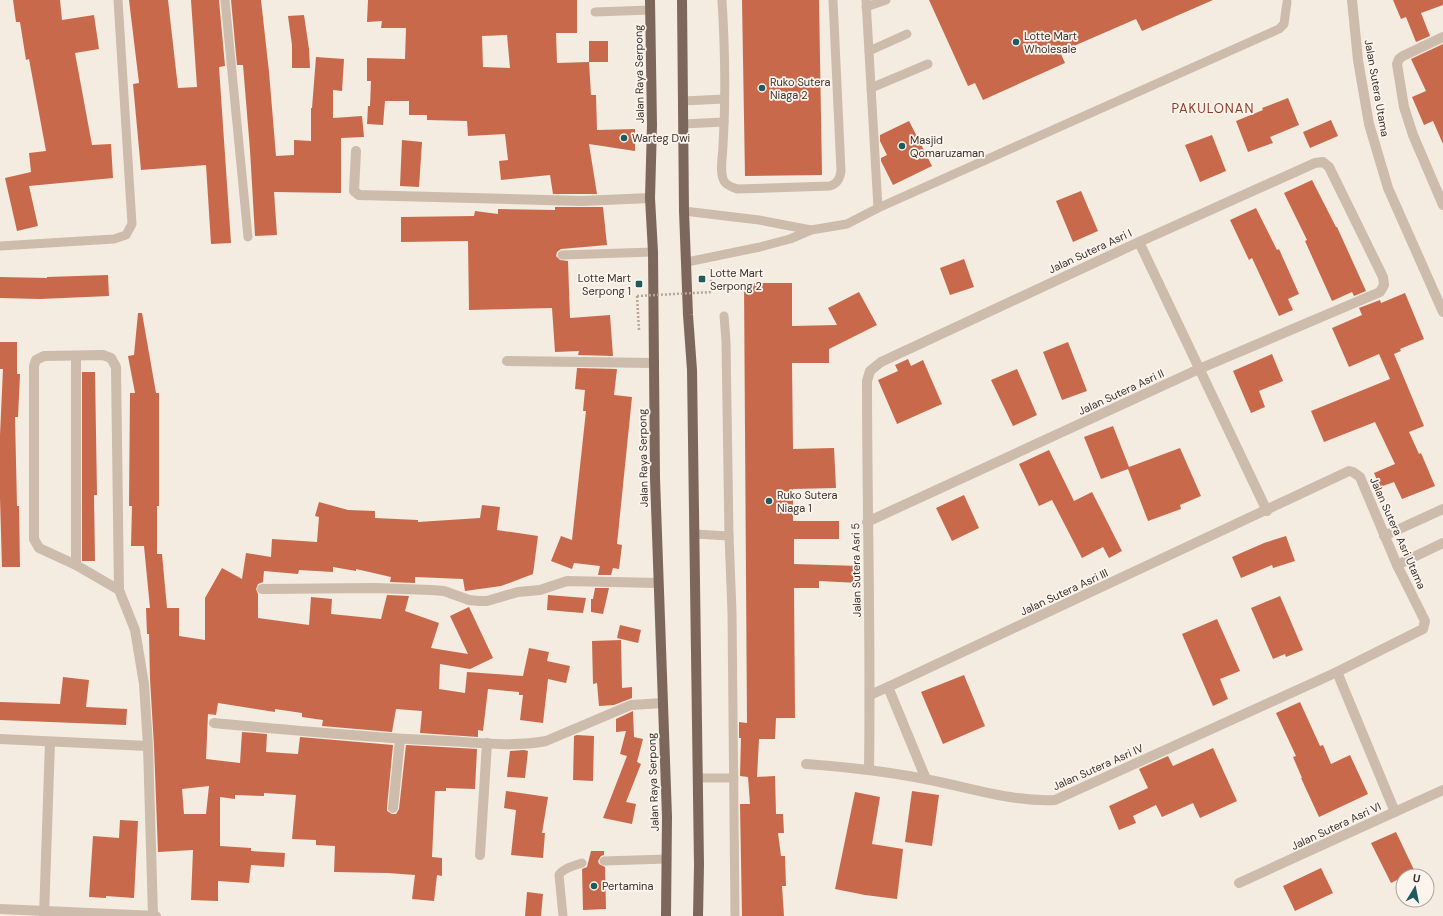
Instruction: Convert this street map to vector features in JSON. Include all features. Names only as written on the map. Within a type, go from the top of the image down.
[{"type":"main road","points":[[682,0],[684,212],[688,315],[692,370],[695,534],[699,865],[698,916]]},
{"type":"main road","name":"Jalan Raya Serpong","points":[[650,5],[652,126],[650,198],[653,252],[655,478],[667,859],[666,916]]},
{"type":"street","name":"Jalan Sutera Utama","points":[[1352,0],[1358,60],[1369,124],[1388,188],[1443,312]]},
{"type":"street","points":[[1443,37],[1403,56],[1399,59],[1397,64],[1404,107],[1413,135],[1443,205]]},
{"type":"street","points":[[356,151],[354,191],[359,195],[582,201],[650,198]]},
{"type":"street","name":"Jalan Sutera Asri I","points":[[870,371],[881,362],[1139,242],[1316,163],[1323,162],[1329,167],[1383,277],[1384,285]]},
{"type":"street","points":[[1139,242],[1267,510]]},
{"type":"street","name":"Jalan Sutera Asri II","points":[[868,522],[1199,369],[1380,292],[1384,285]]},
{"type":"street","points":[[0,910],[44,914],[154,915],[148,746],[144,684],[135,630],[119,590],[116,367],[111,358],[103,356],[44,356],[36,360],[34,366],[34,539],[39,548],[76,565],[119,590]]},
{"type":"street","points":[[76,357],[76,565]]},
{"type":"street","points":[[507,361],[654,363]]},
{"type":"street","name":"Jalan Sutera Asri 5","points":[[869,769],[870,695],[867,381],[870,371]]},
{"type":"street","name":"Jalan Sutera Asri Utama","points":[[1267,510],[1345,472],[1353,472],[1360,477],[1397,565],[1424,619],[1423,629],[1337,672]]},
{"type":"street","points":[[1384,536],[1443,509]]},
{"type":"street","name":"Jalan Sutera Asri III","points":[[870,695],[1267,510]]},
{"type":"street","points":[[1397,565],[1443,543]]},
{"type":"street","points":[[262,589],[375,588],[431,590],[444,591],[469,600],[478,601],[518,592],[540,590],[567,581],[658,583]]},
{"type":"street","points":[[1337,672],[1395,812]]},
{"type":"street","name":"Jalan Sutera Asri IV","points":[[806,764],[869,769],[926,779],[1021,800],[1055,800],[1337,672]]},
{"type":"street","points":[[888,687],[926,779]]},
{"type":"street","points":[[214,723],[400,739],[534,744],[546,741],[631,705],[663,703]]},
{"type":"street","points":[[0,739],[148,746]]},
{"type":"street","points":[[393,808],[400,739]]},
{"type":"street","points":[[44,914],[50,742]]},
{"type":"street","points":[[480,855],[487,743]]},
{"type":"street","name":"Jalan Sutera Asri VI","points":[[1239,883],[1443,790]]},
{"type":"lane","points":[[0,246],[114,239],[126,235],[132,224],[118,0]]},
{"type":"lane","points":[[225,0],[248,236]]},
{"type":"lane","points":[[722,0],[725,48],[722,173],[724,182],[730,187],[737,189],[830,186],[839,180],[841,171],[833,0]]},
{"type":"lane","points":[[878,208],[866,3],[886,0]]},
{"type":"lane","points":[[687,262],[760,247],[790,239],[811,230],[846,224],[878,208],[1279,29],[1284,24],[1287,2]]},
{"type":"lane","points":[[594,12],[650,5]]},
{"type":"lane","points":[[869,51],[907,34]]},
{"type":"lane","points":[[871,88],[928,64]]},
{"type":"lane","points":[[683,101],[724,99]]},
{"type":"lane","points":[[683,124],[724,122]]},
{"type":"lane","points":[[684,212],[759,220],[811,230]]},
{"type":"lane","points":[[562,255],[653,252]]},
{"type":"lane","points":[[724,316],[732,612],[735,916]]},
{"type":"lane","points":[[695,534],[729,536]]},
{"type":"lane","points":[[698,778],[734,778]]},
{"type":"lane","points":[[604,861],[667,859]]},
{"type":"lane","points":[[563,916],[559,876],[561,872],[566,869],[582,863]]},
{"type":"path","points":[[637,296],[712,292],[710,268]]},
{"type":"building","points":[[13,0],[60,0],[62,20],[94,15],[99,49],[75,53],[92,145],[111,144],[113,178],[29,186],[38,226],[17,231],[5,178],[31,172],[29,153],[46,151],[29,59],[26,60],[20,22],[16,22]]},
{"type":"building","points":[[129,0],[168,0],[178,88],[197,87],[191,0],[219,0],[225,66],[219,67],[231,243],[211,244],[206,165],[141,170],[133,84],[139,83]]},
{"type":"building","points":[[231,0],[261,0],[276,156],[294,155],[294,140],[311,141],[311,108],[316,57],[344,59],[342,91],[333,90],[333,118],[362,116],[364,137],[341,138],[341,193],[274,192],[277,235],[255,236],[243,65],[237,65]]},
{"type":"building","points":[[368,0],[577,0],[577,33],[556,33],[557,63],[589,62],[591,95],[596,95],[597,130],[635,129],[635,151],[589,144],[597,194],[553,194],[550,175],[501,180],[499,161],[508,160],[505,134],[468,136],[467,121],[427,120],[427,115],[409,115],[409,101],[385,101],[383,125],[367,124],[368,106],[370,106],[371,81],[367,81],[367,58],[405,59],[406,28],[381,28],[382,21],[367,22]],"holes":[[[507,35],[510,68],[483,67],[482,36]]]},
{"type":"building","points":[[742,0],[819,0],[822,175],[745,176]]},
{"type":"building","name":"Lotte Mart Wholesale","points":[[929,0],[1213,0],[1142,31],[1136,19],[1060,52],[1065,63],[983,100],[975,83],[968,86]]},
{"type":"building","points":[[1393,0],[1443,0],[1443,5],[1421,13],[1430,36],[1416,42],[1406,17],[1401,19]]},
{"type":"building","points":[[304,15],[310,68],[292,68],[292,45],[288,16]]},
{"type":"building","points":[[589,41],[608,41],[608,62],[589,62]]},
{"type":"building","points":[[1443,44],[1443,144],[1433,121],[1424,125],[1412,97],[1426,91],[1411,59]]},
{"type":"building","points":[[1288,98],[1299,125],[1270,137],[1273,143],[1248,152],[1236,121],[1263,110],[1262,108]]},
{"type":"building","points":[[1331,120],[1338,136],[1310,148],[1303,132]]},
{"type":"building","name":"Masjid Qomaruzaman","points":[[909,121],[932,166],[893,185],[881,161],[881,158],[887,155],[880,141],[880,135]]},
{"type":"building","points":[[1212,135],[1226,171],[1200,182],[1185,145]]},
{"type":"building","points":[[402,140],[422,142],[419,187],[400,186]]},
{"type":"building","points":[[1312,180],[1337,227],[1366,291],[1354,296],[1352,292],[1332,301],[1305,241],[1307,240],[1284,193]]},
{"type":"building","points":[[1081,191],[1098,231],[1073,242],[1056,201]]},
{"type":"building","points":[[555,207],[603,207],[607,245],[561,249],[557,252],[556,256],[560,260],[568,261],[570,318],[610,315],[613,356],[578,355],[579,351],[555,352],[552,308],[469,310],[468,241],[401,242],[401,217],[474,216],[475,211],[498,214],[498,209],[555,210]]},
{"type":"building","points":[[1256,208],[1277,250],[1279,249],[1299,294],[1288,299],[1293,310],[1279,316],[1252,258],[1249,260],[1230,220]]},
{"type":"building","points":[[964,259],[974,287],[950,295],[940,268]]},
{"type":"building","points":[[108,275],[109,296],[40,299],[0,298],[0,277],[47,278]]},
{"type":"building","name":"Ruko Sutera Niaga 1","points":[[744,283],[792,283],[792,326],[837,325],[828,308],[859,292],[877,325],[829,349],[829,363],[792,363],[793,449],[834,448],[836,488],[793,489],[793,521],[839,521],[839,539],[794,539],[794,564],[860,566],[859,583],[819,581],[819,588],[794,588],[795,718],[776,718],[775,739],[759,739],[757,777],[775,776],[776,814],[783,814],[784,833],[778,833],[781,856],[785,856],[786,886],[782,886],[784,916],[742,916],[740,804],[750,804],[748,777],[740,776],[741,738],[739,738],[739,722],[747,723]]},
{"type":"building","points":[[1405,293],[1424,339],[1400,349],[1401,351],[1394,354],[1424,426],[1409,432],[1419,454],[1421,453],[1435,486],[1402,499],[1394,482],[1380,487],[1374,473],[1395,464],[1375,422],[1324,442],[1311,411],[1390,379],[1379,354],[1349,367],[1332,328],[1362,315],[1359,308],[1380,300],[1381,303]]},
{"type":"building","points":[[138,313],[142,313],[156,393],[159,393],[159,506],[157,506],[157,554],[162,554],[167,608],[179,608],[179,636],[205,640],[205,598],[222,568],[242,579],[246,553],[271,557],[272,539],[317,542],[319,517],[315,516],[319,502],[348,510],[375,511],[375,518],[418,520],[418,522],[480,518],[482,505],[500,507],[497,530],[538,536],[533,574],[501,586],[465,591],[463,579],[415,577],[415,583],[390,582],[391,577],[356,569],[356,571],[333,567],[333,572],[299,570],[298,574],[264,571],[263,582],[258,584],[256,589],[258,594],[258,618],[309,625],[311,597],[332,599],[331,614],[381,619],[387,595],[409,596],[405,611],[439,623],[431,648],[468,654],[450,616],[469,607],[493,658],[470,669],[440,664],[439,689],[465,693],[467,672],[523,676],[529,648],[549,652],[547,661],[570,666],[566,683],[548,679],[543,723],[520,720],[523,695],[519,695],[519,692],[488,689],[483,731],[478,730],[478,737],[420,733],[422,711],[396,709],[392,732],[322,726],[323,720],[302,717],[302,713],[275,709],[275,712],[218,703],[216,715],[208,714],[206,759],[240,763],[242,732],[267,734],[266,752],[298,754],[300,737],[393,745],[387,807],[387,811],[392,814],[396,814],[399,809],[406,745],[477,749],[475,789],[446,788],[446,791],[435,791],[432,857],[442,858],[442,876],[437,875],[434,901],[412,899],[415,875],[334,872],[335,846],[316,845],[316,840],[292,839],[296,795],[264,793],[264,796],[235,795],[235,799],[220,797],[220,846],[251,848],[251,851],[285,853],[284,867],[251,865],[249,883],[218,881],[218,901],[191,900],[193,850],[158,852],[149,634],[147,634],[146,608],[150,608],[144,546],[131,546],[132,506],[129,506],[130,393],[135,393],[128,356],[134,355]],"holes":[[[209,786],[206,814],[184,814],[182,789]]]},
{"type":"building","points":[[0,342],[17,342],[17,374],[20,374],[18,417],[15,417],[20,567],[2,567],[0,435],[3,369],[0,369]]},
{"type":"building","points":[[1068,342],[1087,391],[1062,400],[1043,352]]},
{"type":"building","points":[[1272,354],[1283,381],[1259,391],[1265,407],[1251,413],[1233,371]]},
{"type":"building","points":[[908,359],[911,366],[923,360],[942,404],[897,424],[878,380],[898,371],[895,365]]},
{"type":"building","points":[[577,368],[617,369],[614,395],[632,397],[617,544],[622,545],[619,569],[613,568],[611,575],[598,575],[600,566],[574,563],[572,569],[551,561],[561,536],[572,540],[586,411],[583,411],[585,390],[575,389]]},
{"type":"building","points":[[1017,369],[1037,415],[1013,426],[991,380]]},
{"type":"building","points":[[82,372],[95,372],[97,495],[94,495],[95,561],[82,561]]},
{"type":"building","points":[[1113,426],[1129,467],[1180,448],[1201,496],[1180,505],[1181,509],[1148,521],[1128,469],[1101,479],[1084,437]]},
{"type":"building","points":[[1049,450],[1074,501],[1092,492],[1122,551],[1109,558],[1103,547],[1082,558],[1052,500],[1039,506],[1019,464]]},
{"type":"building","points":[[964,495],[979,528],[952,541],[936,508]]},
{"type":"building","points":[[1286,536],[1295,561],[1273,568],[1272,565],[1241,578],[1232,557],[1264,543]]},
{"type":"building","points":[[595,588],[609,588],[603,614],[591,612],[591,599],[593,599]]},
{"type":"building","points":[[548,595],[586,598],[583,613],[547,610]]},
{"type":"building","points":[[1280,596],[1303,650],[1286,657],[1285,654],[1273,659],[1251,608]]},
{"type":"building","points":[[1217,619],[1240,671],[1220,679],[1228,699],[1213,706],[1182,634]]},
{"type":"building","points":[[620,625],[641,630],[638,643],[617,638]]},
{"type":"building","points":[[621,640],[622,688],[632,687],[632,698],[614,705],[599,706],[597,683],[593,684],[592,641]]},
{"type":"building","points":[[964,675],[985,726],[943,744],[921,692]]},
{"type":"building","points":[[63,677],[89,680],[86,707],[127,709],[126,725],[0,720],[0,702],[60,704]]},
{"type":"building","points":[[1300,702],[1320,746],[1323,745],[1331,764],[1350,755],[1368,794],[1319,817],[1293,757],[1296,756],[1276,713]]},
{"type":"building","points":[[633,711],[634,737],[643,739],[637,762],[641,764],[626,802],[636,804],[632,824],[603,818],[627,756],[620,754],[626,731],[616,732],[616,719]]},
{"type":"building","points":[[574,736],[594,736],[593,781],[573,780]]},
{"type":"building","points":[[1213,748],[1237,801],[1200,818],[1193,803],[1162,817],[1156,805],[1133,816],[1136,823],[1119,830],[1109,806],[1148,788],[1139,769],[1168,756],[1173,766]]},
{"type":"building","points":[[510,751],[528,751],[525,778],[507,777]]},
{"type":"building","points":[[506,791],[548,797],[542,833],[545,833],[543,858],[511,855],[516,810],[504,808]]},
{"type":"building","points":[[912,791],[939,795],[932,846],[905,842]]},
{"type":"building","points":[[855,792],[880,797],[872,844],[903,849],[897,899],[835,889]]},
{"type":"building","points":[[120,820],[138,821],[134,898],[106,896],[106,898],[89,897],[93,836],[119,838]]},
{"type":"building","points":[[1396,832],[1413,868],[1395,868],[1395,881],[1391,883],[1371,843]]},
{"type":"building","name":"Pertamina","points":[[591,851],[604,851],[604,855],[601,856],[598,861],[599,864],[605,867],[606,909],[583,910],[582,869],[587,867]]},
{"type":"building","points":[[1321,868],[1333,893],[1295,911],[1283,886]]},
{"type":"building","points":[[527,892],[543,894],[541,916],[525,916]]},
{"type":"place","name":"Lotte Mart Wholesale","points":[[1016,42]]},
{"type":"place","name":"Ruko Sutera Niaga 2","points":[[762,88]]},
{"type":"place","name":"Warteg Dwi","points":[[624,138]]},
{"type":"place","name":"Masjid Qomaruzaman","points":[[902,146]]},
{"type":"place","name":"Lotte Mart Serpong 2","points":[[702,279]]},
{"type":"place","name":"Lotte Mart Serpong 1","points":[[639,284]]},
{"type":"place","name":"Ruko Sutera Niaga 1","points":[[769,501]]},
{"type":"place","name":"Pertamina","points":[[594,886]]},
{"type":"district","name":"PAKULONAN","points":[[1213,108]]}]
